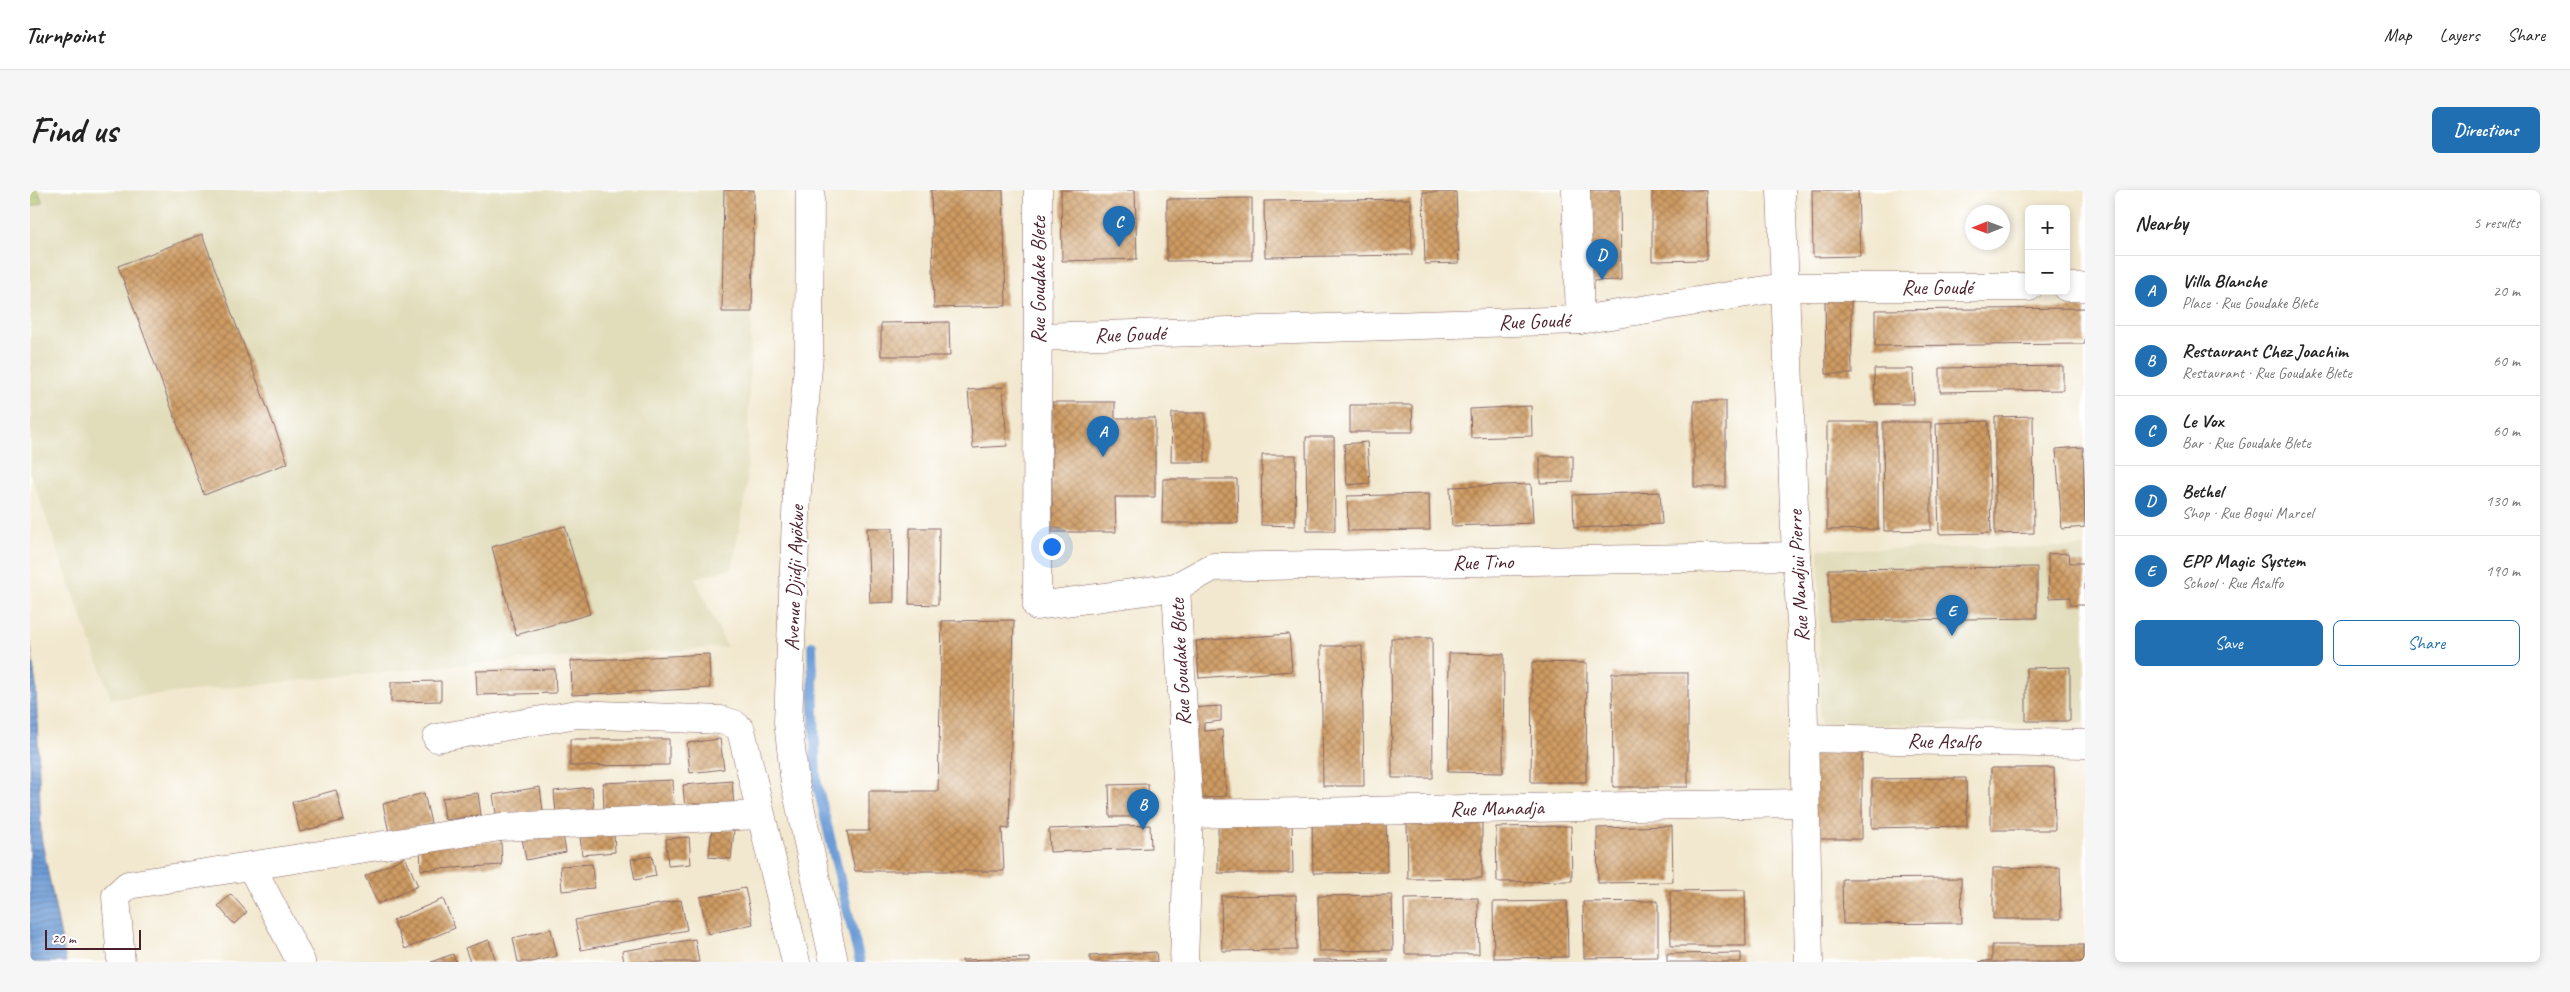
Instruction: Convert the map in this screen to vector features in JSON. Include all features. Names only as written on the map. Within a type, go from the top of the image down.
[{"type":"street","name":"Avenue Djidji Ayökwe","points":[[810,190],[809,355],[797,491],[788,722],[795,783],[834,962]]},
{"type":"street","name":"Rue Goudake Blete","points":[[1038,190],[1037,606],[1176,587],[1189,814],[1184,962]]},
{"type":"street","points":[[1576,190],[1580,320]]},
{"type":"street","name":"Rue Nandjui Pierre","points":[[1781,190],[1796,556],[1802,635],[1809,962]]},
{"type":"street","name":"Rue Goudé","points":[[1038,337],[1580,320],[1784,287],[2025,287]]},
{"type":"street","points":[[2070,287],[2085,287]]},
{"type":"street","name":"Rue Tino","points":[[1176,587],[1213,567],[1796,556]]},
{"type":"street","points":[[437,738],[577,714],[722,720],[734,724],[741,730],[796,962]]},
{"type":"street","name":"Rue Asalfo","points":[[1804,738],[2085,744]]},
{"type":"street","name":"Rue Manadja","points":[[1189,814],[1805,803]]},
{"type":"street","points":[[121,962],[116,896],[128,885],[500,827],[760,815]]},
{"type":"street","points":[[251,866],[301,962]]},
{"type":"shaded area","points":[[30,190],[754,190],[747,487],[732,568],[695,578],[727,647],[491,662],[111,699],[30,473]]},
{"type":"shaded area","points":[[2085,547],[2085,723],[1820,725],[1819,549]]},
{"type":"green space","points":[[30,190],[38,190],[43,203],[30,207]]},
{"type":"water","points":[[30,643],[36,685],[41,837],[66,962],[30,962]]},
{"type":"building","points":[[724,190],[754,190],[752,312],[722,312]]},
{"type":"building","points":[[931,190],[1003,190],[1006,306],[934,308]]},
{"type":"building","points":[[1061,190],[1135,190],[1137,259],[1062,261]]},
{"type":"building","points":[[1587,190],[1620,190],[1621,280],[1588,281]]},
{"type":"building","points":[[1652,190],[1706,190],[1707,260],[1652,261]]},
{"type":"building","points":[[1812,190],[1858,190],[1860,256],[1813,257]]},
{"type":"building","points":[[1423,192],[1456,192],[1459,263],[1425,264]]},
{"type":"building","points":[[1252,198],[1252,260],[1167,261],[1167,199]]},
{"type":"building","points":[[1411,199],[1412,255],[1265,257],[1264,201]]},
{"type":"building","points":[[202,234],[288,463],[204,495],[118,266]]},
{"type":"building","points":[[1851,298],[1852,374],[1826,374],[1825,299]]},
{"type":"building","points":[[2085,308],[2085,344],[1875,346],[1875,310]]},
{"type":"building","points":[[949,322],[950,356],[881,356],[881,323]]},
{"type":"building","points":[[2063,366],[2063,390],[1940,392],[1940,368]]},
{"type":"building","points":[[1874,369],[1913,369],[1914,404],[1875,404]]},
{"type":"building","points":[[1003,387],[1007,446],[973,448],[968,390]]},
{"type":"building","points":[[1694,401],[1726,401],[1726,487],[1694,487]]},
{"type":"building","points":[[1052,402],[1115,402],[1115,418],[1155,418],[1155,497],[1115,497],[1116,532],[1052,532]]},
{"type":"building","points":[[1350,405],[1412,405],[1413,432],[1350,432]]},
{"type":"building","points":[[1531,406],[1532,436],[1471,438],[1470,409]]},
{"type":"building","points":[[1172,413],[1205,413],[1205,462],[1171,462]]},
{"type":"building","points":[[2033,416],[2034,533],[1995,534],[1995,417]]},
{"type":"building","points":[[1988,421],[1991,533],[1939,534],[1936,423]]},
{"type":"building","points":[[1827,422],[1878,422],[1878,529],[1827,530]]},
{"type":"building","points":[[1883,422],[1931,422],[1931,530],[1884,531]]},
{"type":"building","points":[[1306,437],[1334,437],[1335,531],[1307,531]]},
{"type":"building","points":[[1367,442],[1370,483],[1347,485],[1344,444]]},
{"type":"building","points":[[2083,447],[2085,527],[2062,529],[2056,449]]},
{"type":"building","points":[[1262,455],[1296,455],[1295,526],[1261,525]]},
{"type":"building","points":[[1540,456],[1573,456],[1573,482],[1540,483]]},
{"type":"building","points":[[1163,479],[1237,479],[1238,523],[1162,523]]},
{"type":"building","points":[[1531,484],[1533,523],[1452,526],[1450,487]]},
{"type":"building","points":[[1660,492],[1662,524],[1574,528],[1573,495]]},
{"type":"building","points":[[1429,494],[1430,530],[1348,531],[1347,496]]},
{"type":"building","points":[[565,526],[590,614],[516,635],[492,547]]},
{"type":"building","points":[[867,528],[893,528],[894,602],[870,603]]},
{"type":"building","points":[[910,528],[939,528],[938,605],[909,604]]},
{"type":"building","points":[[2069,553],[2070,563],[2085,563],[2085,605],[2070,605],[2070,597],[2049,598],[2048,554]]},
{"type":"building","points":[[2037,567],[2037,618],[1830,621],[1829,569]]},
{"type":"building","points":[[1014,620],[1009,829],[1002,828],[1004,871],[855,871],[847,831],[869,831],[869,791],[938,791],[942,621]]},
{"type":"building","points":[[1289,634],[1292,671],[1199,678],[1196,641]]},
{"type":"building","points":[[1391,638],[1432,638],[1433,778],[1392,778]]},
{"type":"building","points":[[1321,646],[1362,646],[1364,786],[1323,786]]},
{"type":"building","points":[[1449,653],[1504,654],[1503,773],[1448,772]]},
{"type":"building","points":[[709,654],[710,688],[572,695],[571,661]]},
{"type":"building","points":[[1532,662],[1587,663],[1586,782],[1531,782]]},
{"type":"building","points":[[2070,667],[2070,721],[2026,721],[2026,668]]},
{"type":"building","points":[[555,669],[556,693],[477,695],[476,671]]},
{"type":"building","points":[[1612,673],[1688,673],[1688,787],[1613,787]]},
{"type":"building","points":[[441,681],[441,701],[391,702],[391,682]]},
{"type":"building","points":[[1221,706],[1221,721],[1204,723],[1204,731],[1222,730],[1226,796],[1195,799],[1190,708]]},
{"type":"building","points":[[570,739],[669,739],[669,765],[570,766]]},
{"type":"building","points":[[720,739],[724,769],[690,773],[687,743]]},
{"type":"building","points":[[1811,752],[1862,752],[1862,839],[1813,839]]},
{"type":"building","points":[[1991,768],[2054,768],[2055,830],[1991,830]]},
{"type":"building","points":[[1966,778],[1967,826],[1872,828],[1872,779]]},
{"type":"building","points":[[673,780],[674,810],[604,813],[603,783]]},
{"type":"building","points":[[732,781],[734,807],[685,810],[683,785]]},
{"type":"building","points":[[1148,784],[1149,817],[1110,817],[1109,785]]},
{"type":"building","points":[[540,787],[543,812],[497,819],[493,795]]},
{"type":"building","points":[[592,787],[594,810],[556,814],[554,791]]},
{"type":"building","points":[[336,790],[344,820],[300,832],[292,802]]},
{"type":"building","points":[[424,793],[431,823],[389,833],[383,804]]},
{"type":"building","points":[[478,793],[481,815],[445,820],[442,798]]},
{"type":"building","points":[[1292,817],[1293,873],[1218,873],[1218,818]]},
{"type":"building","points":[[1386,817],[1387,872],[1313,873],[1312,818]]},
{"type":"building","points":[[1407,823],[1482,823],[1482,878],[1408,879]]},
{"type":"building","points":[[1150,825],[1151,848],[1050,852],[1049,829]]},
{"type":"building","points":[[1571,826],[1572,881],[1497,882],[1496,827]]},
{"type":"building","points":[[1672,826],[1673,882],[1598,883],[1597,828]]},
{"type":"building","points":[[712,829],[734,830],[731,859],[709,857]]},
{"type":"building","points":[[562,830],[566,852],[526,860],[522,838]]},
{"type":"building","points":[[614,833],[615,852],[582,855],[580,836]]},
{"type":"building","points":[[689,837],[691,864],[668,866],[666,839]]},
{"type":"building","points":[[501,841],[502,865],[421,870],[420,846]]},
{"type":"building","points":[[652,856],[656,876],[635,880],[631,859]]},
{"type":"building","points":[[405,857],[418,886],[378,904],[365,876]]},
{"type":"building","points":[[592,864],[594,888],[562,891],[560,866]]},
{"type":"building","points":[[2060,867],[2061,919],[1993,919],[1993,868]]},
{"type":"building","points":[[1961,878],[1962,923],[1843,924],[1842,879]]},
{"type":"building","points":[[745,888],[753,924],[708,934],[700,897]]},
{"type":"building","points":[[1745,890],[1746,946],[1671,946],[1670,891]]},
{"type":"building","points":[[231,894],[247,912],[234,924],[218,906]]},
{"type":"building","points":[[1296,895],[1297,950],[1222,951],[1221,896]]},
{"type":"building","points":[[1392,895],[1393,950],[1319,951],[1318,896]]},
{"type":"building","points":[[1478,898],[1479,954],[1405,954],[1404,899]]},
{"type":"building","points":[[443,899],[455,928],[405,949],[393,920]]},
{"type":"building","points":[[681,900],[687,930],[581,950],[575,920]]},
{"type":"building","points":[[1567,901],[1568,957],[1494,958],[1493,902]]},
{"type":"building","points":[[1658,901],[1658,957],[1584,958],[1583,902]]},
{"type":"building","points":[[551,929],[557,956],[532,962],[518,962],[513,938]]},
{"type":"building","points":[[695,939],[699,962],[624,962],[622,951]]},
{"type":"building","points":[[489,940],[496,962],[470,962],[465,948]]},
{"type":"building","points":[[1992,945],[2084,945],[2084,962],[1979,962],[1992,960]]},
{"type":"building","points":[[1156,952],[1157,962],[1090,962],[1090,956]]},
{"type":"building","points":[[1741,953],[1741,962],[1667,962],[1667,954]]},
{"type":"building","points":[[453,954],[456,962],[431,962]]},
{"type":"building","points":[[1030,958],[1030,962],[962,962],[962,960]]},
{"type":"building","points":[[1388,959],[1388,962],[1313,962],[1313,960]]},
{"type":"waterway","points":[[812,646],[816,780],[860,962]]},
{"type":"place","name":"Le Vox","points":[[1119,247]]},
{"type":"place","name":"Bethel","points":[[1602,280]]},
{"type":"place","name":"Villa Blanche","points":[[1103,457]]},
{"type":"place","name":"EPP Magic System","points":[[1952,636]]},
{"type":"place","name":"Restaurant Chez Joachim","points":[[1143,830]]}]
